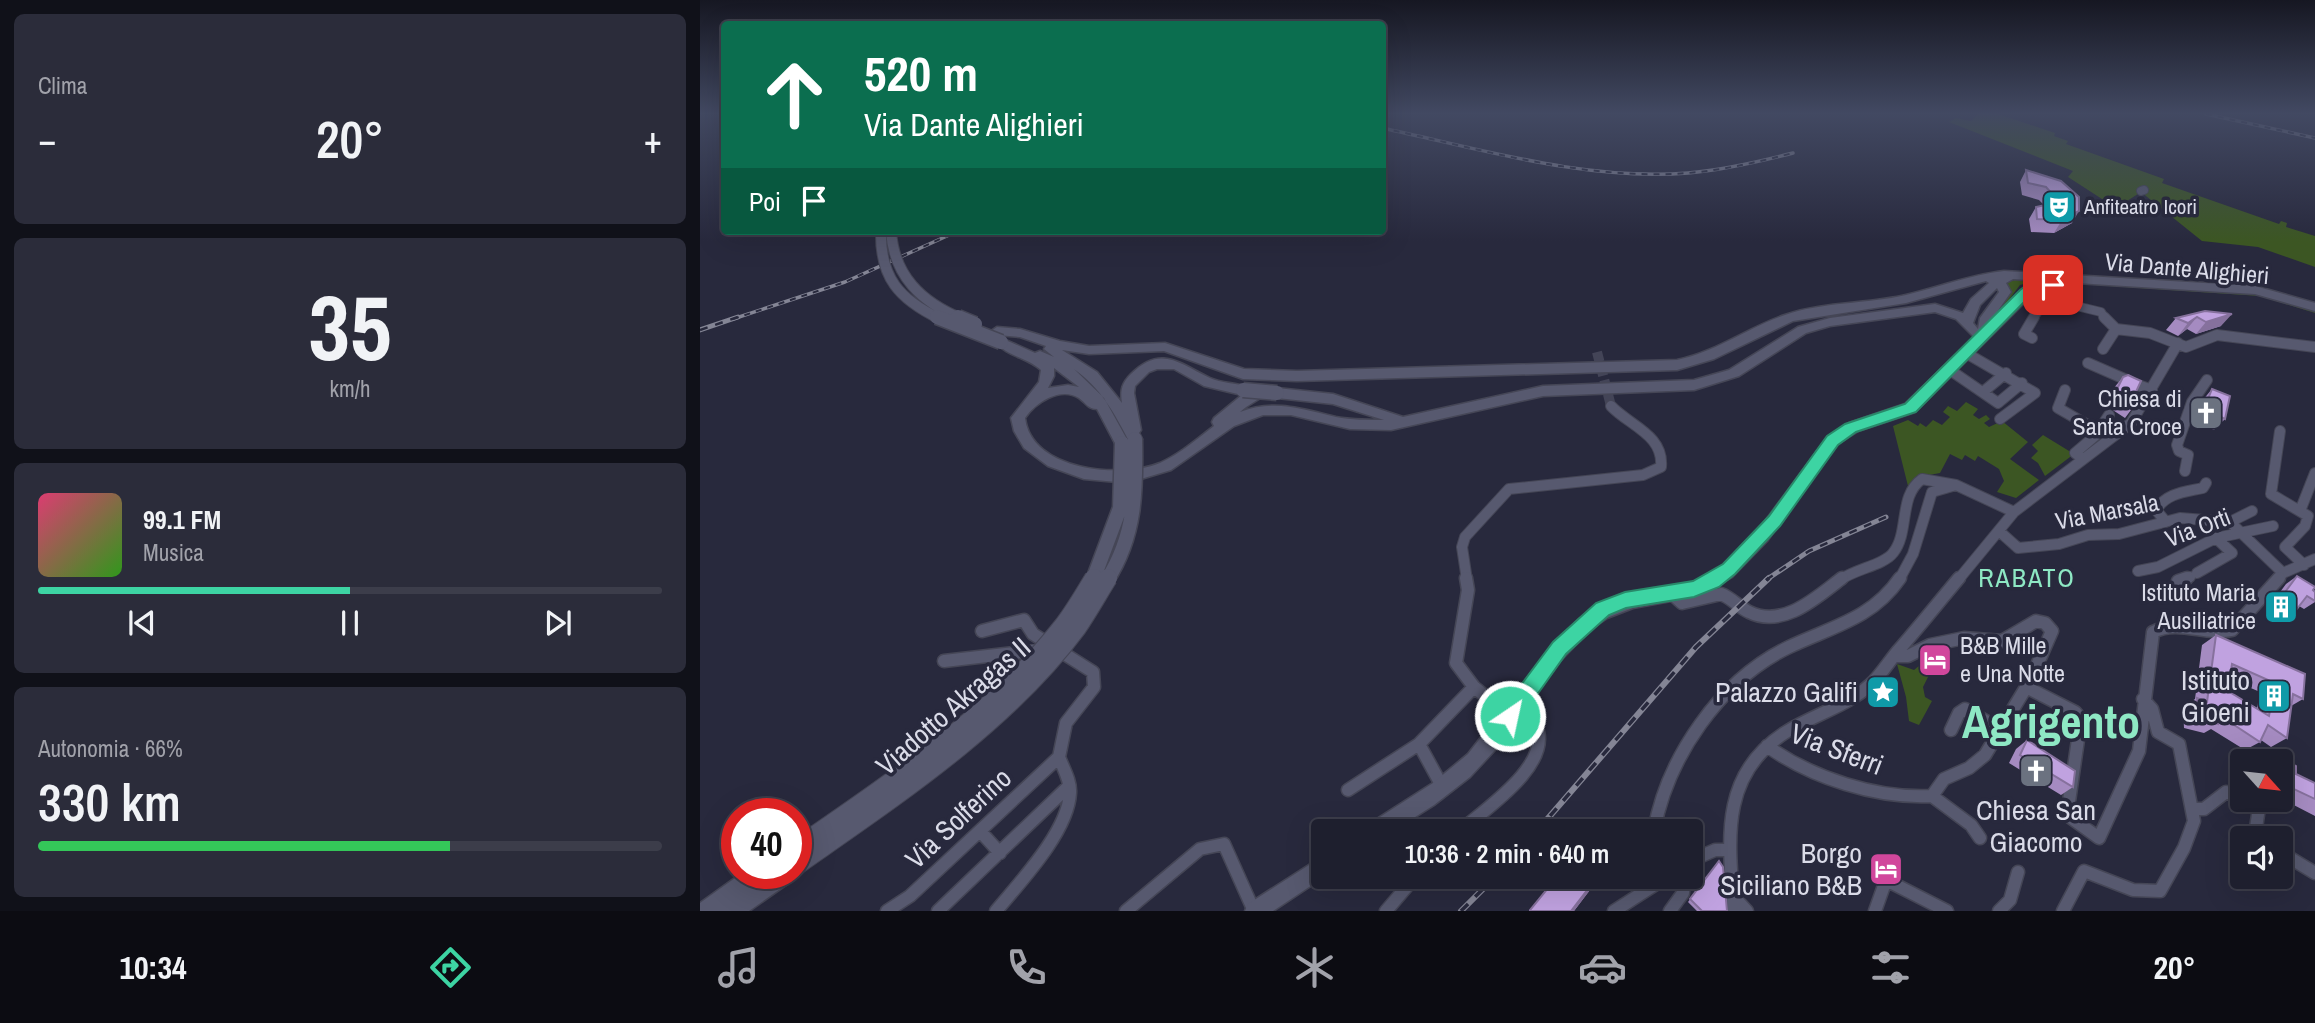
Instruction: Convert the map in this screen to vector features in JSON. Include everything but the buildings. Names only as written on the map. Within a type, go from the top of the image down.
[{"type":"main road","points":[[881,235],[883,262],[889,277],[906,298],[936,319],[999,336],[1020,333],[1059,345],[1089,350],[1165,347],[1243,374],[1297,376],[1676,365],[1713,357],[1791,317],[1906,299],[2019,275],[2255,290],[2315,307]]},
{"type":"main road","points":[[891,235],[897,266],[917,293],[947,312],[1077,376],[1096,394],[1128,441]]},
{"type":"main road","points":[[1974,336],[2005,292],[1992,279]]},
{"type":"main road","points":[[1974,336],[1969,312],[1992,279]]},
{"type":"main road","name":"Via Dante Alighieri","points":[[1395,819],[1443,788],[1474,760],[1559,648],[1602,609],[1625,600],[1703,586],[1729,569],[1774,521],[1838,436],[1858,425],[1910,408],[1950,370],[1974,336],[2025,293],[2042,285],[2256,298],[2315,317]]},
{"type":"main road","points":[[999,336],[1010,349],[1043,363],[1048,369],[1046,384],[1022,408],[1018,424],[1032,447],[1047,459],[1079,472],[1109,477],[1148,473],[1166,466],[1222,425],[1261,410],[1289,410],[1365,426],[1391,425],[1543,391],[1695,385],[1734,373],[1802,330],[1830,321],[1935,307],[1955,313],[1974,336]]},
{"type":"main road","points":[[1128,441],[1134,417],[1127,393],[1135,376],[1143,369],[1156,364],[1176,364],[1209,383],[1243,390],[1333,399],[1397,419],[1424,418]]},
{"type":"main road","points":[[1193,448],[1248,397],[1297,376]]},
{"type":"main road","points":[[1022,408],[1051,391],[1079,391],[1128,441]]},
{"type":"main road","name":"Viadotto Akragas II","points":[[812,837],[931,751],[979,711],[1016,677],[1071,616],[1092,583],[1114,538],[1124,497],[1128,441]]},
{"type":"main road","name":"Viadotto Akragas II","points":[[812,855],[884,803],[989,720],[1024,687],[1083,619],[1116,564],[1134,515],[1139,470],[1128,441]]},
{"type":"main road","points":[[1254,911],[1311,874]]},
{"type":"main road","points":[[705,911],[737,889]]},
{"type":"main road","points":[[732,911],[763,889]]},
{"type":"street","points":[[2032,338],[2024,334],[2039,310],[2056,303],[2099,311],[2108,324],[2116,329],[2150,333],[2182,345]]},
{"type":"street","points":[[2103,349],[2116,329]]},
{"type":"street","points":[[1747,911],[1734,904],[1728,833],[1737,791],[1767,746],[1787,731],[1848,701],[1870,685],[2014,512],[2131,423],[2182,345],[2219,333],[2282,345],[2315,347]]},
{"type":"street","points":[[1974,336],[2006,373],[2035,393],[2000,419]]},
{"type":"street","points":[[2088,363],[2152,390]]},
{"type":"street","points":[[1950,370],[1998,403],[2022,383]]},
{"type":"street","points":[[1983,393],[2006,373]]},
{"type":"street","points":[[2185,471],[2189,455],[2179,451],[2177,445],[2192,402],[2207,380]]},
{"type":"street","points":[[2065,390],[2058,408],[2098,431]]},
{"type":"street","points":[[1474,819],[1515,785],[1536,757],[1540,739],[1536,726],[1474,687],[1456,663],[1468,590],[1462,547],[1465,537],[1509,489],[1643,475],[1661,467],[1662,458],[1658,446],[1643,429],[1619,415],[1611,405]]},
{"type":"street","points":[[2082,458],[2075,453],[2098,431],[2109,415]]},
{"type":"street","points":[[2280,431],[2271,494],[2308,516],[2305,526],[2285,547],[2307,564]]},
{"type":"street","points":[[2300,511],[2315,473]]},
{"type":"street","points":[[1671,593],[1682,603],[1721,594],[1749,613],[1758,615],[1797,612],[1858,569],[1886,562],[1891,557],[1899,544],[1911,489],[1917,481],[1928,478],[1955,485],[2014,512]]},
{"type":"street","points":[[2166,522],[2156,510],[2161,502],[2168,497],[2203,488],[2206,483]]},
{"type":"street","points":[[1656,819],[1665,789],[1698,727],[1710,712],[1768,659],[1860,617],[1875,607],[1915,556],[1932,492],[1955,485]]},
{"type":"street","points":[[2252,510],[2230,522],[2283,573]]},
{"type":"street","name":"Via Marsala","points":[[1999,531],[2018,548],[2059,544],[2088,535],[2119,534],[2180,518],[2230,522]]},
{"type":"street","name":"Via Orti","points":[[2138,571],[2158,567],[2216,538],[2273,526]]},
{"type":"street","points":[[2178,581],[2232,553],[2216,538]]},
{"type":"street","points":[[2026,687],[2075,712],[2081,719],[2067,815],[2099,838],[2138,751],[2153,632],[2168,625],[2212,632],[2232,630],[2283,573],[2307,564]]},
{"type":"street","points":[[982,631],[1024,620],[1033,635],[1093,672],[1096,681],[1090,697],[1067,720],[1059,757],[1069,786],[1068,805],[1047,843],[996,911]]},
{"type":"street","points":[[1894,656],[1908,656],[1930,645],[1964,638],[2002,641],[2034,621],[2045,623],[2052,635],[2026,687],[1985,755],[1969,768],[1944,779],[1932,796],[1971,825],[1980,838]]},
{"type":"street","points":[[944,661],[1055,647]]},
{"type":"street","points":[[1349,790],[1419,744],[1474,687]]},
{"type":"street","points":[[2063,911],[2084,871],[2133,890],[2160,891],[2184,848],[2194,821],[2194,809],[2183,775],[2179,744],[2155,732],[2151,726],[2152,709],[2143,699]]},
{"type":"street","points":[[1951,730],[1959,713],[1965,709],[2001,730]]},
{"type":"street","points":[[1419,744],[1443,788]]},
{"type":"street","name":"Via Sferri","points":[[1767,746],[1807,766],[1877,793],[1932,796]]},
{"type":"street","name":"Via Solferino","points":[[887,911],[911,897],[1059,757]]},
{"type":"street","points":[[939,911],[1069,786]]},
{"type":"street","points":[[2194,809],[2204,809],[2225,792],[2230,793]]},
{"type":"street","points":[[980,831],[1000,853]]},
{"type":"street","points":[[1126,911],[1200,849],[1224,844],[1254,911]]},
{"type":"street","points":[[1703,855],[1715,850],[1730,850]]},
{"type":"street","points":[[2293,860],[2315,873]]},
{"type":"street","points":[[1999,911],[2010,900],[2018,872]]},
{"type":"street","points":[[1875,911],[1886,880],[1947,911]]},
{"type":"street","points":[[1386,911],[1405,889]]},
{"type":"street","points":[[1614,911],[1647,889]]},
{"type":"street","points":[[1670,911],[1683,889]]},
{"type":"green space","points":[[2036,157],[2101,157],[2164,179],[2162,183],[2279,224],[2281,221],[2287,223],[2286,227],[2315,236],[2315,267],[2258,247],[2202,241],[2141,192],[2127,201],[2102,199],[2068,177],[2073,171]]},
{"type":"green space","points":[[2019,279],[2258,294],[2315,310],[2315,313],[2260,296],[2034,281],[2020,285],[1995,318],[1991,318],[2003,283]]},
{"type":"green space","points":[[1966,402],[1978,409],[1973,415],[1979,419],[1986,415],[1990,419],[1984,423],[1989,427],[2002,421],[2028,442],[2010,459],[2039,480],[2016,498],[1997,492],[2004,481],[1999,469],[1978,456],[1975,461],[1965,455],[1962,460],[1950,454],[1940,473],[1918,477],[1908,486],[1893,426],[1908,420],[1918,426],[1920,423],[1926,427],[1933,420],[1942,425],[1950,417],[1943,412],[1948,406],[1957,411]]},
{"type":"green space","points":[[2043,435],[2074,454],[2045,476],[2038,463],[2031,458],[2038,451],[2032,445]]},
{"type":"green space","points":[[1925,661],[1933,667],[1923,687],[1925,697],[1932,701],[1919,725],[1909,721],[1897,664],[1914,670]]},
{"type":"tunnel","points":[[1597,352],[1611,406]]},
{"type":"railway","points":[[1509,157],[1572,168],[1649,174],[1701,172],[1778,157]]},
{"type":"railway","points":[[733,319],[845,282],[949,235]]},
{"type":"railway","points":[[700,330],[738,317]]},
{"type":"railway","points":[[1766,580],[1809,551],[1886,517]]},
{"type":"railway","points":[[1547,819],[1696,647],[1769,578]]},
{"type":"railway","points":[[1461,911],[1483,889]]},
{"type":"place","name":"Anfiteatro Icori","points":[[2059,207]]},
{"type":"place","name":"Chiesa di Santa Croce","points":[[2206,413]]},
{"type":"place","name":"Istituto Maria Ausiliatrice","points":[[2281,607]]},
{"type":"place","name":"B&B Mille e Una Notte","points":[[1935,660]]},
{"type":"place","name":"Palazzo Galifi","points":[[1883,692]]},
{"type":"place","name":"Istituto Gioeni","points":[[2274,696]]},
{"type":"place","name":"Chiesa San Giacomo","points":[[2036,771]]},
{"type":"place","name":"Borgo Siciliano B&B","points":[[1886,869]]},
{"type":"district","name":"RABATO","points":[[2027,578]]},
{"type":"district","name":"Agrigento","points":[[2051,722]]},
{"type":"route","points":[[1510,716],[1559,648],[1602,609],[1625,600],[1694,589],[1713,582],[1729,569],[1774,521],[1832,440],[1850,428],[1885,419],[1910,408],[1922,399],[2025,293],[2042,285],[2053,285]]}]
